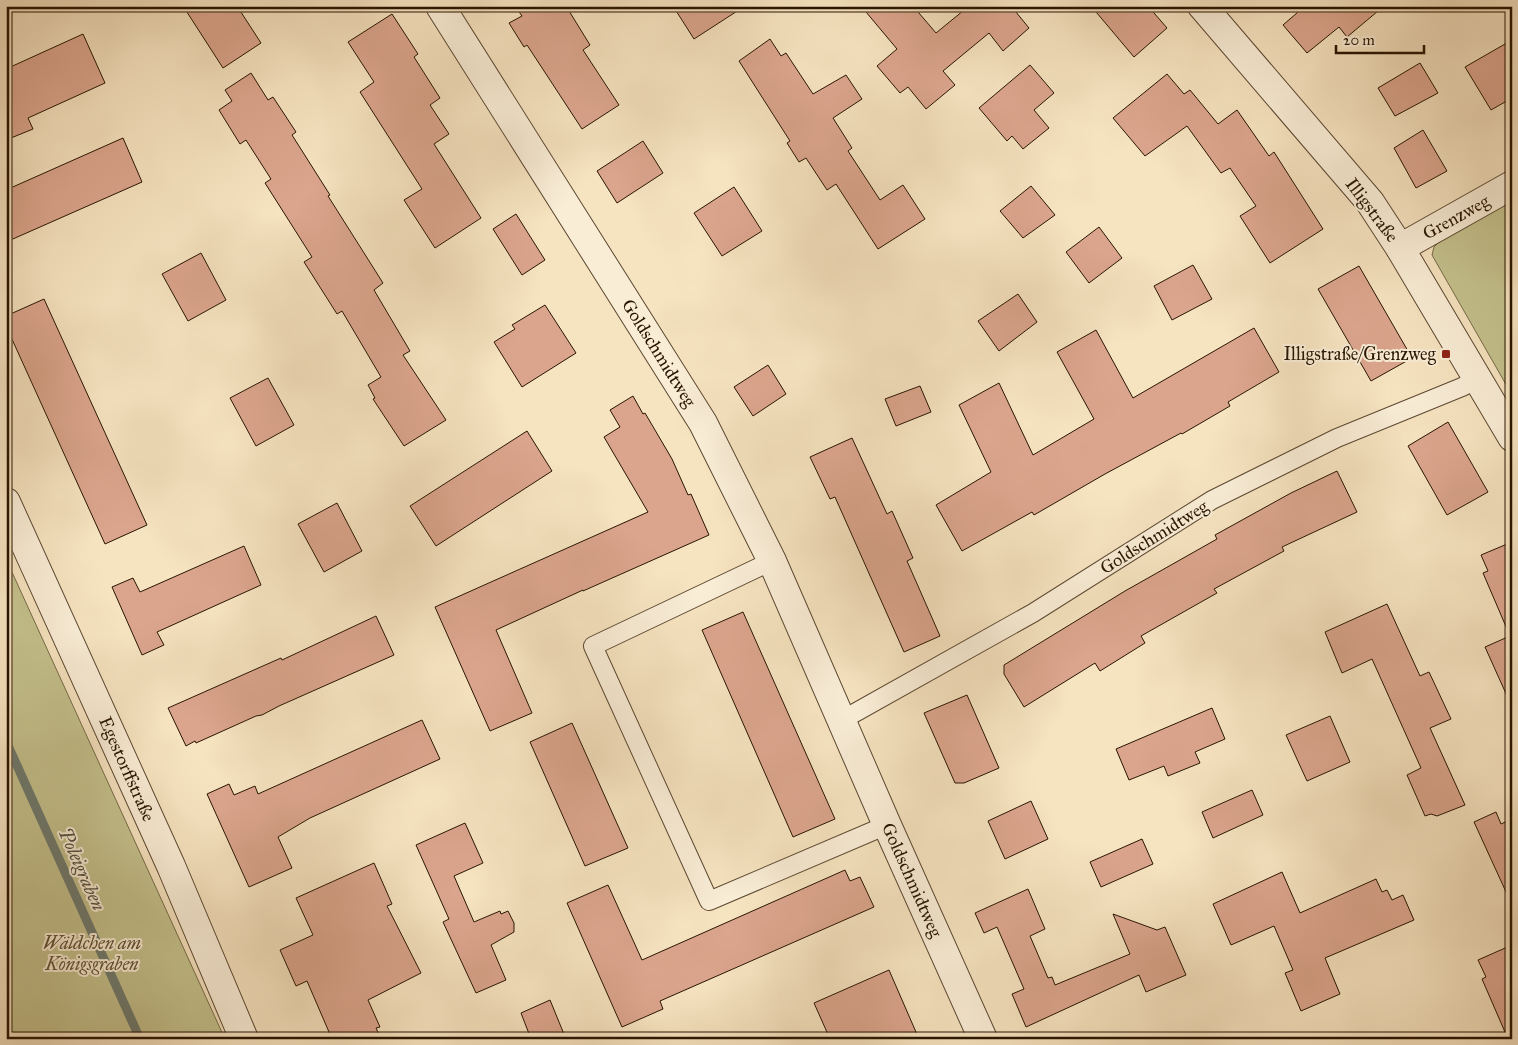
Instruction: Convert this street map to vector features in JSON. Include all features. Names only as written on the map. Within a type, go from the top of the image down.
[{"type":"street","name":"Goldschmidtweg","points":[[440,6],[704,423],[772,562],[983,1039]]},
{"type":"street","name":"Illigstraße","points":[[1202,6],[1370,202],[1400,248],[1512,437]]},
{"type":"street","name":"Grenzweg","points":[[1400,248],[1512,186]]},
{"type":"street","name":"Egestorffstraße","points":[[6,502],[167,857],[244,1039]]},
{"type":"lane","name":"Goldschmidtweg","points":[[842,720],[1034,613],[1212,500],[1337,438],[1478,379]]},
{"type":"lane","points":[[772,562],[593,646],[709,902],[887,825]]},
{"type":"green space","points":[[1512,200],[1512,395],[1432,255],[1434,247],[1439,242]]},
{"type":"green space","name":"Wäldchen am Königsgraben","points":[[6,559],[225,1039],[6,1039]]},
{"type":"building","points":[[183,6],[237,6],[261,43],[223,68]]},
{"type":"building","points":[[515,6],[566,6],[590,45],[583,50],[619,105],[582,129],[527,45],[524,47],[509,23],[522,16]]},
{"type":"building","points":[[673,6],[745,6],[694,39]]},
{"type":"building","points":[[861,6],[913,6],[936,33],[969,6],[1011,6],[1029,28],[1003,51],[989,33],[943,71],[955,85],[926,109],[908,87],[900,93],[877,66],[897,49]]},
{"type":"building","points":[[1091,6],[1148,6],[1167,28],[1134,57]]},
{"type":"building","points":[[1305,6],[1384,6],[1347,37],[1339,27],[1307,53],[1283,25]]},
{"type":"building","points":[[392,14],[418,54],[414,57],[440,98],[430,105],[449,134],[434,144],[481,218],[435,248],[404,200],[422,189],[360,92],[374,82],[348,42]]},
{"type":"building","points":[[83,34],[105,83],[28,118],[33,129],[6,140],[6,69]]},
{"type":"building","points":[[770,39],[781,56],[786,53],[813,94],[846,75],[862,99],[833,118],[852,148],[848,151],[880,200],[903,185],[925,219],[878,249],[836,184],[827,190],[806,158],[799,162],[787,143],[790,141],[739,61]]},
{"type":"building","points":[[1512,40],[1512,98],[1491,110],[1465,67]]},
{"type":"building","points":[[1420,63],[1438,93],[1395,116],[1378,88]]},
{"type":"building","points":[[1030,65],[1054,93],[1034,110],[1049,128],[1023,149],[1012,136],[1007,141],[979,108]]},
{"type":"building","points":[[251,73],[268,100],[273,97],[296,132],[292,135],[383,283],[374,290],[410,351],[403,355],[446,420],[404,446],[373,399],[375,398],[368,385],[381,377],[342,311],[337,314],[304,262],[312,257],[265,183],[271,179],[246,140],[240,144],[219,110],[232,101],[225,90]]},
{"type":"building","points":[[1167,74],[1184,94],[1190,90],[1218,124],[1237,110],[1269,156],[1274,152],[1323,229],[1270,263],[1240,216],[1256,206],[1230,168],[1221,173],[1187,126],[1145,156],[1113,118]]},
{"type":"building","points":[[1423,130],[1447,171],[1416,188],[1394,148]]},
{"type":"building","points":[[123,138],[142,182],[6,242],[6,190]]},
{"type":"building","points":[[643,141],[663,173],[617,203],[597,171]]},
{"type":"building","points":[[1031,186],[1055,215],[1023,238],[1000,211]]},
{"type":"building","points":[[734,187],[762,231],[722,256],[694,213]]},
{"type":"building","points":[[516,214],[545,260],[522,275],[493,229]]},
{"type":"building","points":[[1099,227],[1122,258],[1089,283],[1066,252]]},
{"type":"building","points":[[201,253],[226,300],[188,321],[162,274]]},
{"type":"building","points":[[1193,265],[1212,299],[1172,320],[1154,286]]},
{"type":"building","points":[[1359,266],[1412,358],[1371,381],[1318,289]]},
{"type":"building","points":[[1018,294],[1037,322],[999,351],[978,321]]},
{"type":"building","points":[[44,299],[147,525],[105,544],[6,326],[6,316]]},
{"type":"building","points":[[545,305],[576,353],[522,387],[494,342],[515,329],[512,325]]},
{"type":"building","points":[[1254,328],[1279,372],[1228,402],[1230,406],[1182,434],[1105,474],[1034,515],[1032,512],[962,551],[936,505],[991,472],[959,405],[999,383],[1033,455],[1094,419],[1057,352],[1096,330],[1133,398]]},
{"type":"building","points":[[768,365],[786,394],[753,416],[734,387]]},
{"type":"building","points":[[268,378],[294,425],[256,446],[230,398]]},
{"type":"building","points":[[920,386],[931,412],[896,426],[885,399]]},
{"type":"building","points":[[633,396],[672,459],[688,495],[691,494],[709,535],[496,630],[532,713],[490,731],[435,607],[648,512],[604,437],[620,427],[610,410]]},
{"type":"building","points":[[1448,422],[1488,492],[1447,515],[1408,446]]},
{"type":"building","points":[[527,431],[552,471],[436,546],[410,506]]},
{"type":"building","points":[[852,438],[887,514],[892,511],[913,558],[907,561],[940,636],[904,652],[835,497],[830,499],[810,457]]},
{"type":"building","points":[[1337,471],[1357,512],[1282,547],[1284,551],[1214,589],[1217,593],[1141,636],[1145,643],[1100,671],[1095,663],[1024,707],[1004,674],[1004,665],[1125,591],[1217,539],[1215,535],[1291,493]]},
{"type":"building","points":[[337,503],[362,551],[324,572],[298,524]]},
{"type":"building","points":[[1512,542],[1512,707],[1485,647],[1510,636],[1483,573],[1488,571],[1481,555]]},
{"type":"building","points":[[244,546],[261,585],[157,632],[164,645],[142,655],[112,587],[133,578],[140,592]]},
{"type":"building","points":[[1387,604],[1420,676],[1429,672],[1451,719],[1430,728],[1465,805],[1437,816],[1431,814],[1425,816],[1407,775],[1421,768],[1372,659],[1342,673],[1325,632]]},
{"type":"building","points":[[743,612],[835,819],[793,837],[702,630]]},
{"type":"building","points":[[376,616],[394,655],[262,715],[186,746],[168,708],[281,658],[282,660]]},
{"type":"building","points":[[967,695],[999,768],[964,783],[955,783],[924,713]]},
{"type":"building","points":[[1212,708],[1225,739],[1195,752],[1200,763],[1168,776],[1164,766],[1129,780],[1116,749]]},
{"type":"building","points":[[1330,716],[1350,762],[1307,781],[1286,735]]},
{"type":"building","points":[[422,720],[440,759],[310,818],[278,837],[292,868],[249,887],[207,794],[229,784],[234,795],[255,786],[258,794]]},
{"type":"building","points":[[572,723],[628,848],[585,866],[530,742]]},
{"type":"building","points":[[1252,790],[1263,815],[1213,838],[1202,812]]},
{"type":"building","points":[[1031,801],[1048,839],[1005,859],[988,821]]},
{"type":"building","points":[[1496,812],[1501,824],[1512,819],[1512,905],[1474,822]]},
{"type":"building","points":[[465,823],[483,863],[454,876],[474,922],[500,911],[501,914],[508,911],[514,923],[514,932],[491,945],[506,980],[476,993],[443,922],[449,919],[416,845]]},
{"type":"building","points":[[1142,839],[1153,864],[1101,887],[1090,862]]},
{"type":"building","points":[[374,863],[392,904],[387,906],[421,973],[368,1000],[380,1027],[376,1028],[381,1039],[332,1039],[307,981],[296,986],[280,950],[313,935],[296,898]]},
{"type":"building","points":[[845,870],[850,881],[860,877],[874,907],[660,1001],[663,1009],[622,1027],[567,903],[608,885],[642,960]]},
{"type":"building","points":[[1282,872],[1300,913],[1376,879],[1382,892],[1387,890],[1392,900],[1403,895],[1414,920],[1325,958],[1340,994],[1301,1011],[1285,973],[1293,970],[1274,926],[1231,945],[1213,904]]},
{"type":"building","points":[[1028,889],[1045,929],[1030,936],[1048,978],[1052,977],[1055,985],[1130,954],[1113,914],[1157,930],[1165,927],[1186,975],[1146,992],[1139,975],[1026,1027],[1012,994],[1024,989],[997,927],[984,933],[975,913]]},
{"type":"building","points":[[1512,945],[1512,1039],[1508,1039],[1482,979],[1486,977],[1478,960]]},
{"type":"building","points":[[889,970],[919,1039],[830,1039],[814,1003]]},
{"type":"building","points":[[550,1000],[566,1039],[531,1039],[521,1013]]},
{"type":"waterway","name":"Poleigraben","points":[[6,741],[140,1039]]},
{"type":"place","name":"Illigstraße/Grenzweg","points":[[1446,354]]}]
